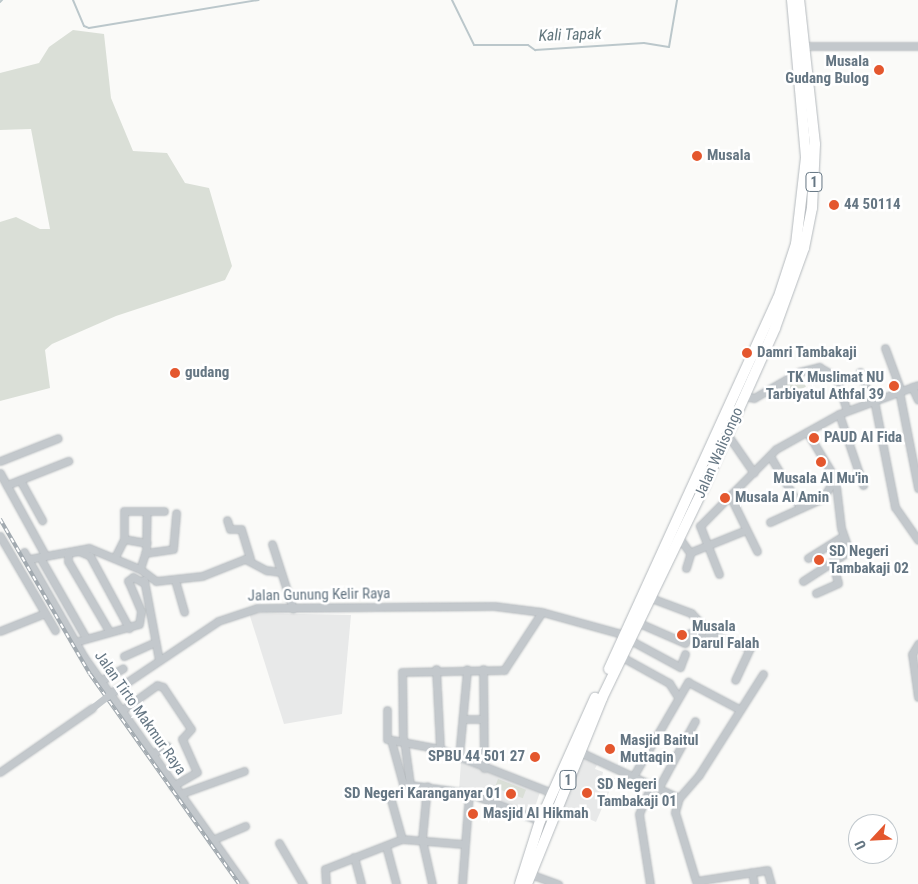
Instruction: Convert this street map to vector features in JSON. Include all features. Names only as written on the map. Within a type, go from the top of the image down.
[{"type":"highway","name":"Jalan Walisongo","points":[[520,884],[540,821],[552,793],[627,638],[778,299],[796,244],[806,157],[792,0]]},
{"type":"highway","name":"Jalan Walisongo","points":[[528,879],[580,752],[622,657],[627,638],[639,623],[680,539],[745,396],[794,280],[812,208],[815,144],[799,0]]},
{"type":"street","points":[[804,46],[918,46]]},
{"type":"street","points":[[886,348],[900,391],[915,452],[918,488]]},
{"type":"street","points":[[745,396],[754,398],[799,372],[819,367],[836,377],[847,410]]},
{"type":"street","points":[[860,372],[872,401],[895,507],[918,540]]},
{"type":"street","points":[[719,574],[700,526],[731,498],[770,456],[807,432],[847,410],[915,386],[918,400]]},
{"type":"street","points":[[839,414],[863,485]]},
{"type":"street","points":[[802,581],[834,564],[849,551],[843,536],[836,478],[807,432]]},
{"type":"street","points":[[727,434],[754,473]]},
{"type":"street","points":[[0,461],[58,438]]},
{"type":"street","points":[[770,456],[800,507]]},
{"type":"street","points":[[7,485],[68,461]]},
{"type":"street","points":[[0,473],[86,638]]},
{"type":"street","points":[[770,522],[823,498],[836,478]]},
{"type":"street","points":[[20,480],[42,520]]},
{"type":"street","points":[[731,498],[756,551]]},
{"type":"street","points":[[115,557],[124,538],[123,513],[147,510],[164,511]]},
{"type":"street","points":[[140,569],[147,543],[147,510]]},
{"type":"street","points":[[145,553],[173,549],[176,513]]},
{"type":"street","points":[[227,520],[230,529],[241,529],[250,559],[266,570],[280,572]]},
{"type":"street","points":[[690,553],[746,530]]},
{"type":"street","points":[[808,558],[843,536]]},
{"type":"street","points":[[124,538],[147,543]]},
{"type":"street","points":[[680,539],[690,553]]},
{"type":"street","points":[[1,540],[55,630]]},
{"type":"street","points":[[272,544],[293,610]]},
{"type":"street","points":[[43,558],[83,547],[115,557],[140,569],[145,580],[155,642],[160,660]]},
{"type":"street","points":[[109,631],[68,561],[68,553],[79,551],[90,556],[129,628]]},
{"type":"street","points":[[686,568],[690,553]]},
{"type":"street","name":"Jalan Tirto Makmur Raya","points":[[43,558],[27,556],[75,642],[173,786],[244,884]]},
{"type":"street","points":[[75,642],[139,624],[141,611],[128,581],[133,577],[145,580],[175,580],[202,576],[250,559]]},
{"type":"street","points":[[816,593],[838,583],[834,564]]},
{"type":"street","points":[[175,580],[184,612]]},
{"type":"street","points":[[651,598],[691,613],[710,632],[751,649],[735,680]]},
{"type":"street","name":"Jalan Gunung Kelir Raya","points":[[0,772],[114,691],[229,614],[257,608],[293,610],[470,606],[542,612],[627,638],[680,667],[685,654]]},
{"type":"street","points":[[413,785],[403,741],[401,674],[436,669],[506,668],[542,612]]},
{"type":"street","points":[[0,630],[45,613]]},
{"type":"street","points":[[639,623],[685,643],[690,633],[706,639],[710,632]]},
{"type":"street","points":[[124,656],[155,642]]},
{"type":"street","points":[[918,644],[912,654],[918,697]]},
{"type":"street","points":[[622,657],[670,685],[678,697]]},
{"type":"street","points":[[100,681],[123,668]]},
{"type":"street","points":[[459,756],[466,718],[467,668]]},
{"type":"street","points":[[436,669],[440,748]]},
{"type":"street","points":[[482,669],[484,768]]},
{"type":"street","points":[[763,674],[699,774],[679,798],[675,812],[696,882],[752,872],[769,871],[771,884]]},
{"type":"street","points":[[634,775],[678,697],[689,682],[739,709]]},
{"type":"street","points":[[121,711],[157,685],[163,687],[191,729],[182,737],[197,772],[194,777],[173,786]]},
{"type":"street","points":[[387,710],[385,737],[391,740],[440,748],[484,768],[552,793]]},
{"type":"street","points":[[466,718],[482,719]]},
{"type":"street","points":[[650,884],[640,814],[655,785],[695,721]]},
{"type":"street","points":[[391,740],[400,780],[413,785],[469,793],[540,821]]},
{"type":"street","points":[[152,754],[167,746]]},
{"type":"street","points":[[580,752],[623,769],[679,798]]},
{"type":"street","points":[[180,794],[244,770]]},
{"type":"street","points":[[427,786],[422,842],[432,884]]},
{"type":"street","points":[[389,793],[402,839]]},
{"type":"street","points":[[462,884],[463,844],[469,793]]},
{"type":"street","points":[[212,840],[245,826]]},
{"type":"street","points":[[326,884],[323,874],[326,869],[402,839],[463,844]]},
{"type":"street","points":[[279,843],[303,884]]},
{"type":"street","points":[[386,846],[396,884]]},
{"type":"street","points":[[354,857],[361,884]]},
{"type":"street","points":[[752,872],[754,884]]},
{"type":"street","points":[[528,879],[554,884]]},
{"type":"shaded area","points":[[73,30],[104,34],[111,98],[133,151],[167,153],[185,183],[209,188],[232,266],[225,280],[116,316],[52,344],[45,350],[50,388],[0,401],[0,222],[16,217],[40,229],[50,229],[31,129],[0,130],[0,73],[39,63],[49,47]]},
{"type":"shaded area","points":[[800,374],[806,387],[791,394],[785,381]]},
{"type":"shaded area","points":[[249,613],[351,615],[342,714],[284,724]]},
{"type":"shaded area","name":"SD Negeri Tambakaji 01","points":[[583,755],[598,762],[595,769],[603,772],[602,777],[615,778],[596,822],[560,806]]},
{"type":"shaded area","name":"SD Negeri Karanganyar 01","points":[[461,762],[540,792],[532,816],[459,790]]},
{"type":"shaded area","points":[[498,779],[526,790],[523,798],[495,787]]},
{"type":"waterway","name":"Kali Tapak","points":[[73,0],[84,26],[89,28],[259,0]]},
{"type":"waterway","name":"Kali Tapak","points":[[452,0],[474,45],[528,45],[535,50],[644,43],[669,47],[677,0]]},
{"type":"railway","points":[[0,519],[90,674],[239,884]]},
{"type":"place","name":"Musala Gudang Bulog","points":[[879,70]]},
{"type":"place","name":"Musala","points":[[697,156]]},
{"type":"place","name":"44 50114","points":[[834,205]]},
{"type":"place","name":"Damri Tambakaji","points":[[747,353]]},
{"type":"place","name":"gudang","points":[[175,373]]},
{"type":"place","name":"TK Muslimat NU Tarbiyatul Athfal 39","points":[[894,386]]},
{"type":"place","name":"PAUD Al Fida","points":[[814,438]]},
{"type":"place","name":"Musala Al Mu'in","points":[[821,462]]},
{"type":"place","name":"Musala Al Amin","points":[[725,498]]},
{"type":"place","name":"SD Negeri Tambakaji 02","points":[[819,560]]},
{"type":"place","name":"Musala Darul Falah","points":[[682,635]]},
{"type":"place","name":"Masjid Baitul Muttaqin","points":[[610,749]]},
{"type":"place","name":"SPBU 44 501 27","points":[[535,757]]},
{"type":"place","name":"SD Negeri Tambakaji 01","points":[[587,793]]},
{"type":"place","name":"SD Negeri Karanganyar 01","points":[[511,794]]},
{"type":"place","name":"Masjid Al Hikmah","points":[[473,814]]}]
